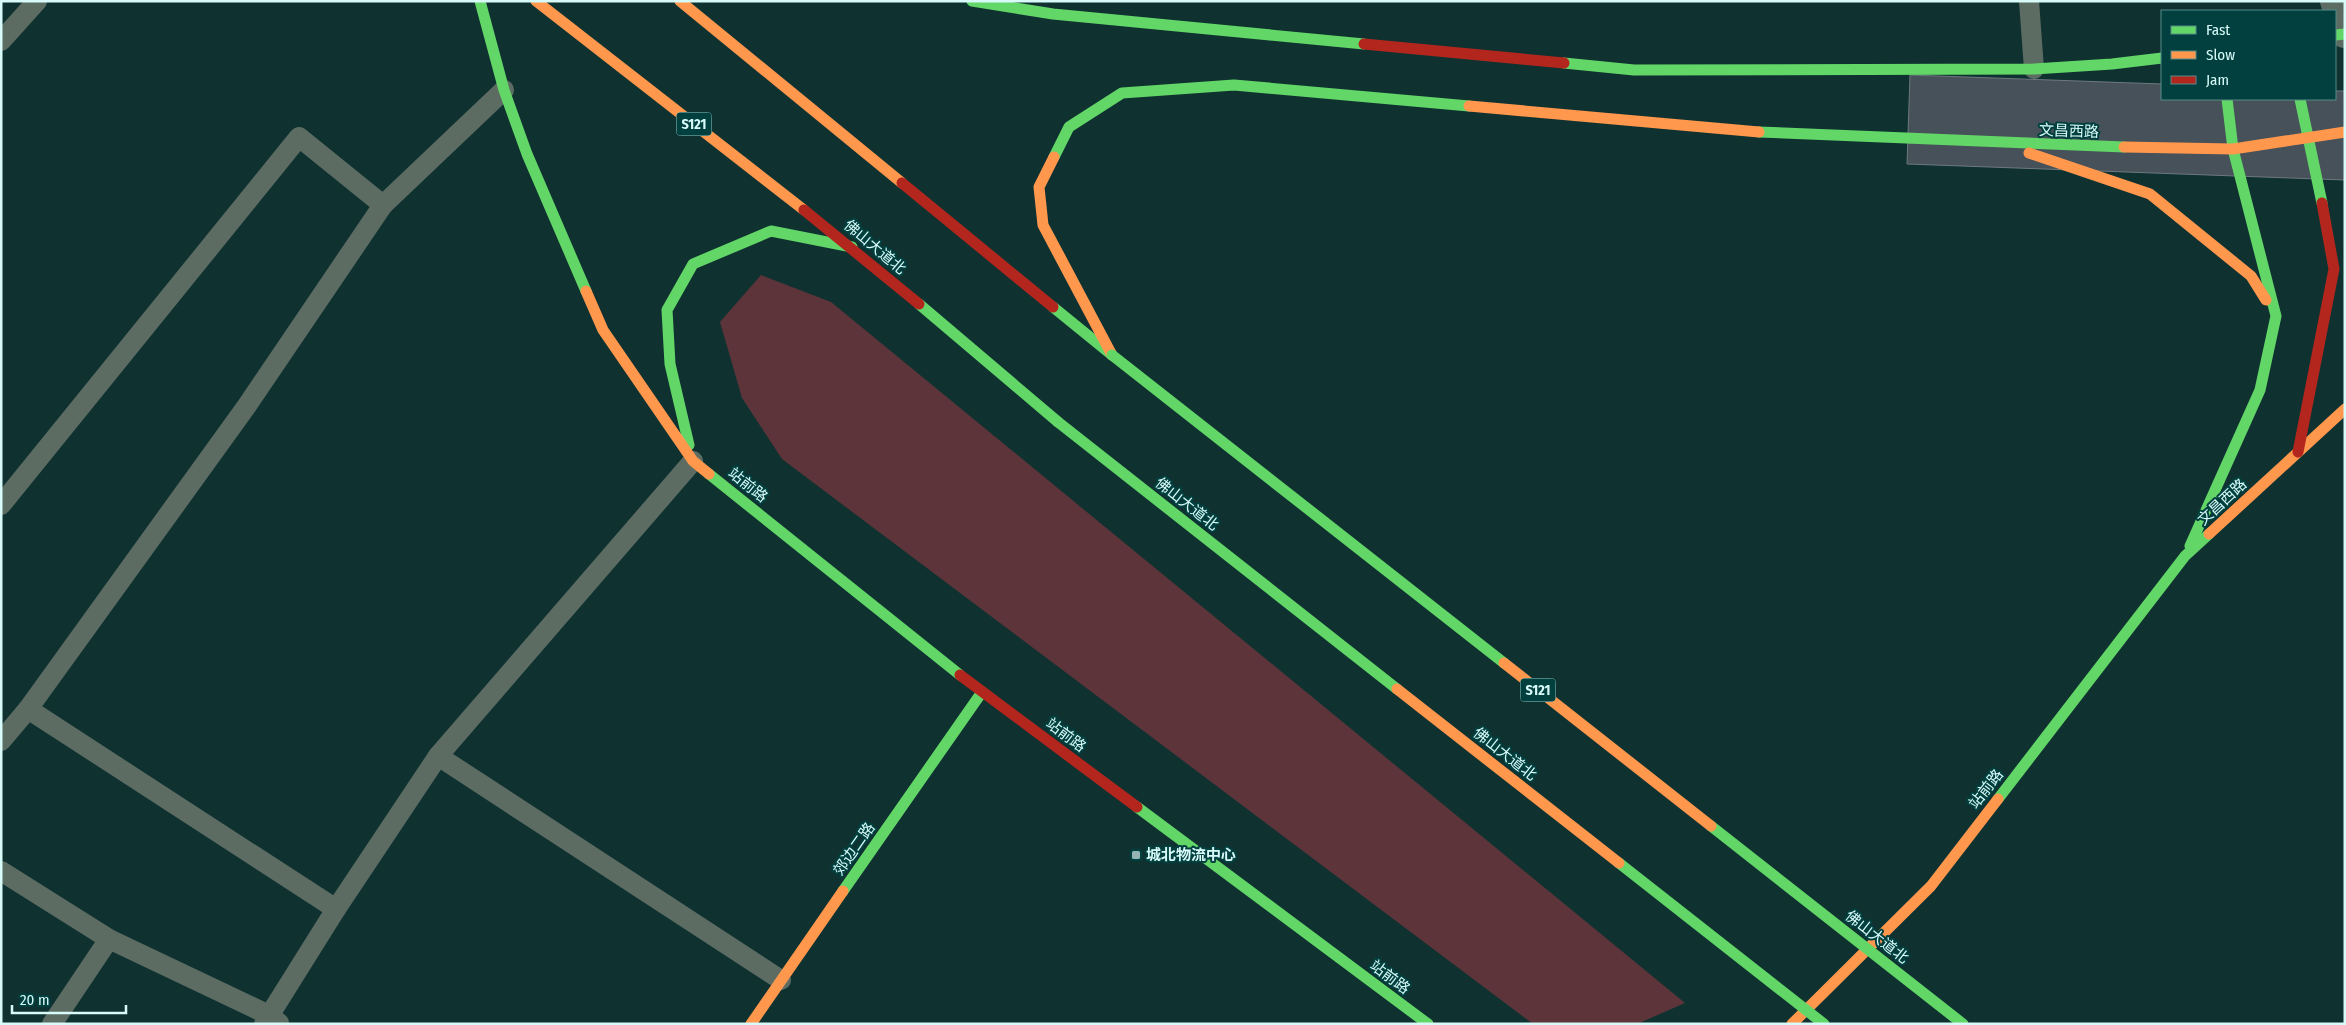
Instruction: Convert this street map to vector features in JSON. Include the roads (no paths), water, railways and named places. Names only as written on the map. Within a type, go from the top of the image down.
[{"type":"main road","name":"站前路","points":[[480,1],[504,90],[527,154],[603,330],[693,461],[982,692],[1425,1023]]},
{"type":"main road","name":"佛山大道北","points":[[536,1],[852,247],[1058,422],[1824,1024]]},
{"type":"main road","name":"佛山大道北","points":[[680,1],[1112,356],[1963,1024]]},
{"type":"main road","points":[[972,1],[1053,14],[1634,70],[2034,69],[2112,64],[2161,58]]},
{"type":"main road","name":"文昌西路","points":[[1112,356],[1043,225],[1039,187],[1069,127],[1122,93],[1234,85],[1790,135],[1999,143],[2233,149],[2345,132]]},
{"type":"main road","points":[[2185,556],[2260,390],[2276,316],[2233,149],[2227,100]]},
{"type":"main road","points":[[2298,452],[2334,269],[2310,137],[2300,100]]},
{"type":"main road","points":[[1999,143],[2150,194],[2251,276],[2276,316]]},
{"type":"main road","points":[[693,461],[670,364],[667,310],[694,264],[771,231],[852,247]]},
{"type":"main road","name":"文昌西路","points":[[2185,556],[2345,409]]},
{"type":"main road","name":"站前路","points":[[1792,1024],[1930,886],[2185,556]]},
{"type":"main road","name":"郊边二路","points":[[751,1024],[982,692]]},
{"type":"street","points":[[2336,11],[2341,35]]},
{"type":"lane","points":[[1,41],[37,1]]},
{"type":"lane","points":[[2029,1],[2034,69]]},
{"type":"lane","points":[[1,741],[28,709],[246,406],[383,205],[504,90]]},
{"type":"lane","points":[[1,505],[300,137],[383,205]]},
{"type":"lane","points":[[1,871],[109,939],[271,1021],[336,909],[438,756],[693,461]]},
{"type":"lane","points":[[28,709],[336,909]]},
{"type":"lane","points":[[438,756],[781,980]]},
{"type":"lane","points":[[52,1024],[109,939]]},
{"type":"place","name":"城北物流中心","points":[[1136,855]]}]
